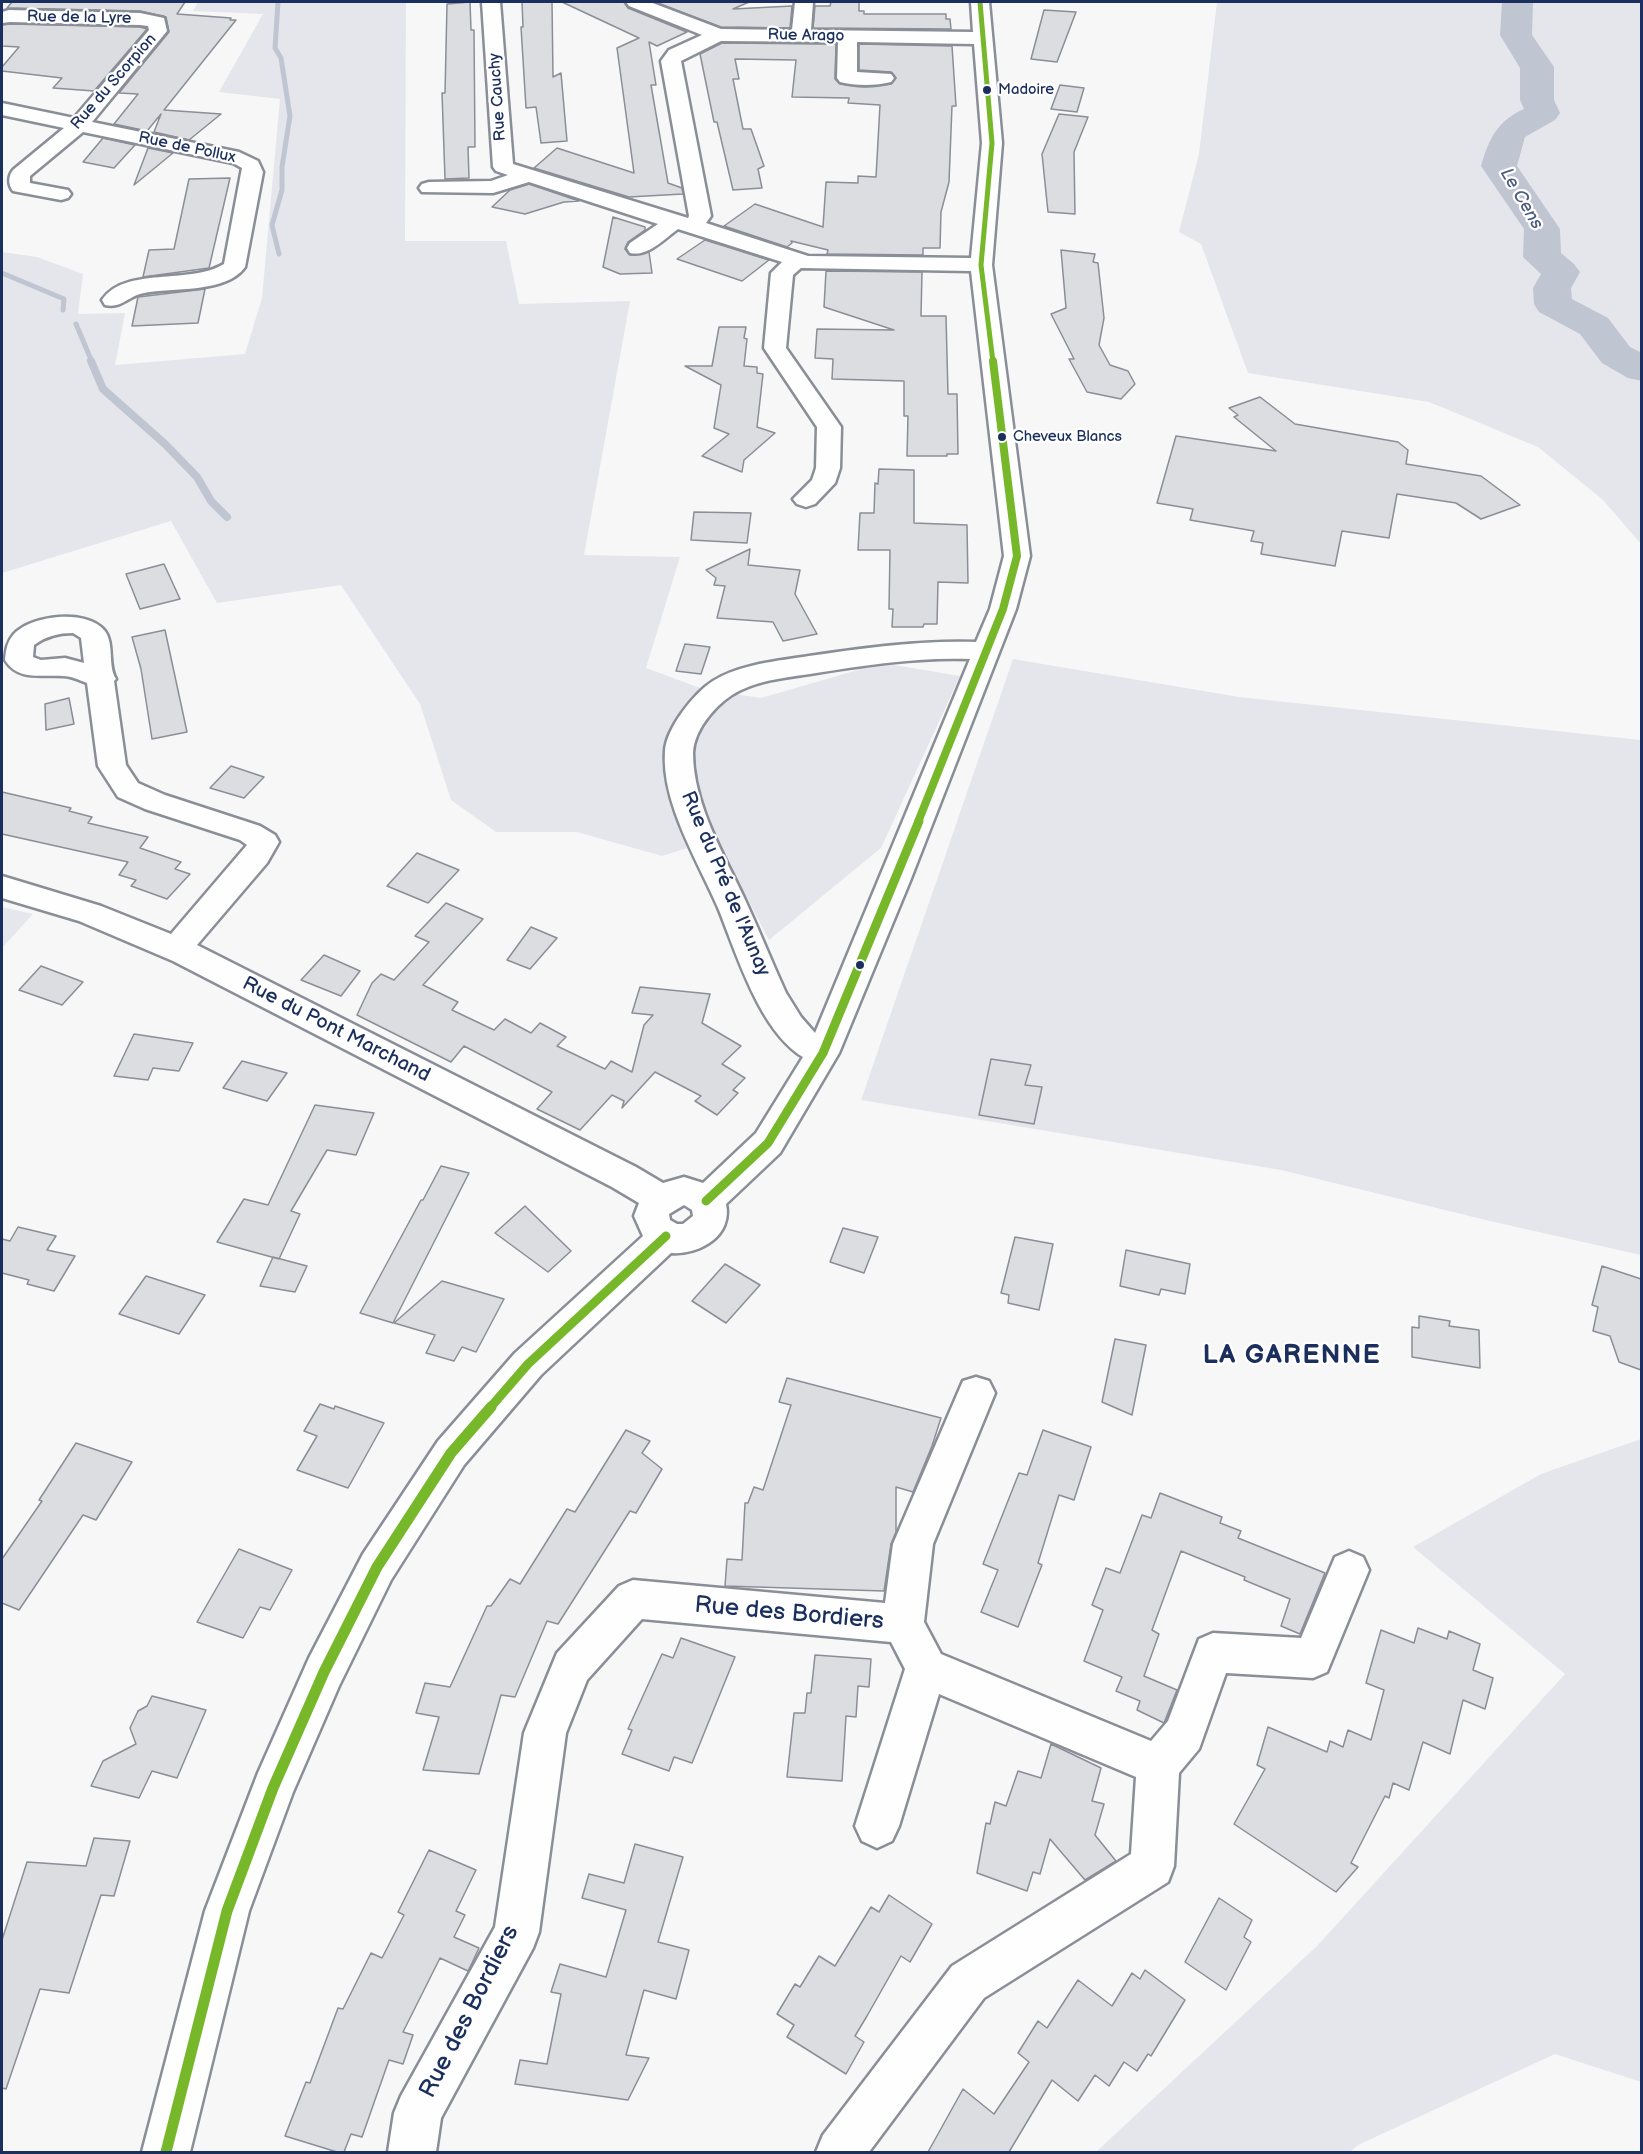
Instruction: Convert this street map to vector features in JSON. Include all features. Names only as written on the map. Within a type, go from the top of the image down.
[{"type":"street","name":"Rue Cauchy","points":[[491,2],[503,167],[806,263],[981,265]]},
{"type":"street","name":"Rue Arago","points":[[636,2],[718,36],[984,38]]},
{"type":"street","points":[[801,36],[804,2]]},
{"type":"street","points":[[166,2152],[227,1911],[273,1788],[324,1672],[377,1567],[451,1453],[520,1373],[663,1218],[683,1239],[699,1234],[705,1228],[711,1214],[706,1201],[768,1143],[823,1053],[895,881],[1003,609],[1017,556],[981,265],[992,143],[980,2]]},
{"type":"street","name":"Rue de la Lyre","points":[[2,18],[9,16],[128,19],[158,22]]},
{"type":"street","name":"Rue du Scorpion","points":[[61,194],[20,187],[20,174],[79,125],[158,31],[158,22]]},
{"type":"street","points":[[638,248],[700,216],[671,61],[676,54],[718,36]]},
{"type":"street","points":[[848,37],[847,78],[885,78]]},
{"type":"street","name":"Rue de Pollux","points":[[2,109],[239,158],[250,165],[253,172],[234,267],[226,274],[208,279],[129,290],[113,300]]},
{"type":"street","points":[[429,188],[493,186],[528,176]]},
{"type":"street","points":[[797,260],[782,273],[775,348],[829,427],[823,483],[806,499]]},
{"type":"street","name":"Rue du Pré de l'Aunay","points":[[823,1053],[801,1039],[787,1022],[764,980],[694,816],[680,774],[679,748],[694,716],[722,688],[768,671],[870,655],[986,651]]},
{"type":"street","points":[[102,679],[112,766],[128,790],[155,802],[250,832],[264,843],[249,865],[175,950]]},
{"type":"street","name":"Rue du Pont Marchand","points":[[2,887],[31,894],[122,926],[264,992],[624,1177],[663,1218]]},
{"type":"street","points":[[903,1624],[913,1544],[976,1394]]},
{"type":"street","points":[[840,2152],[968,1982],[1152,1866],[1158,1765],[1184,1734],[1213,1653],[1313,1658],[1349,1570]]},
{"type":"street","name":"Rue des Bordiers","points":[[412,2152],[418,2114],[517,1932],[545,1733],[572,1667],[633,1599],[903,1624],[926,1668]]},
{"type":"street","points":[[877,1826],[926,1668],[1158,1765]]},
{"type":"shaded area","points":[[198,2],[406,2],[405,241],[506,241],[519,304],[630,301],[584,555],[680,557],[646,668],[703,689],[761,698],[882,663],[960,676],[881,848],[769,940],[716,839],[662,856],[577,832],[496,832],[451,800],[420,704],[341,585],[217,603],[171,521],[2,573],[2,252],[37,257],[83,274],[78,314],[125,313],[115,365],[245,354],[262,298],[280,99],[219,92],[263,14],[193,11]]},
{"type":"shaded area","points":[[1217,2],[1641,2],[1641,544],[1603,500],[1538,447],[1429,402],[1248,373],[1201,244],[1179,232],[1199,154]]},
{"type":"shaded area","points":[[1013,659],[1239,697],[1641,740],[1641,1255],[1281,1170],[861,1100]]},
{"type":"shaded area","points":[[2,907],[33,914],[2,948]]},
{"type":"shaded area","points":[[1641,1439],[1641,2082],[1555,2054],[1358,2145],[1350,2152],[1096,2152],[1317,1946],[1565,1674],[1413,1547],[1541,1474]]},
{"type":"building","points":[[12,2],[185,2],[177,14],[236,20],[164,110],[221,114],[189,140],[154,132],[161,114],[147,131],[114,124],[138,94],[119,93],[169,32],[166,17],[140,11],[7,8]]},
{"type":"building","points":[[470,2],[471,30],[474,30],[475,147],[468,147],[469,178],[445,179],[442,93],[445,93],[447,4]]},
{"type":"building","points":[[522,2],[552,2],[553,77],[561,73],[567,141],[541,143],[536,107],[526,108],[521,27],[523,27]]},
{"type":"building","points":[[562,2],[624,2],[628,8],[687,32],[657,46],[649,42],[656,85],[651,85],[668,183],[682,188],[683,194],[629,197],[534,168],[557,148],[634,173],[617,48],[639,38]]},
{"type":"building","points":[[655,2],[749,2],[733,9],[792,6],[790,28],[721,27]]},
{"type":"building","points":[[831,2],[859,2],[859,11],[864,11],[864,14],[946,14],[946,19],[950,19],[951,29],[813,28],[815,6],[830,6]]},
{"type":"building","points":[[1044,10],[1076,12],[1057,62],[1031,59]]},
{"type":"building","points":[[2,25],[147,29],[94,91],[53,88],[62,78],[2,71],[2,67],[19,47],[2,46]]},
{"type":"building","points":[[722,43],[836,44],[835,79],[840,84],[865,87],[891,84],[896,78],[891,72],[859,70],[859,44],[952,46],[956,106],[952,106],[949,182],[941,212],[940,248],[923,248],[923,255],[827,254],[828,250],[791,241],[792,243],[787,247],[724,226],[755,204],[823,227],[826,182],[858,183],[858,176],[876,177],[880,105],[848,103],[849,98],[792,97],[796,60],[735,59],[739,79],[733,79],[743,129],[751,129],[764,166],[758,169],[762,188],[733,190],[717,122],[714,122],[700,54]]},
{"type":"building","points":[[1060,85],[1084,88],[1077,112],[1051,109]]},
{"type":"building","points":[[1059,114],[1088,117],[1074,152],[1075,214],[1048,212],[1042,154]]},
{"type":"building","points":[[103,138],[135,145],[114,168],[83,162]]},
{"type":"building","points":[[148,148],[173,153],[134,185]]},
{"type":"building","points":[[230,178],[209,268],[143,277],[149,250],[174,249],[189,179]]},
{"type":"building","points":[[529,184],[579,201],[564,202],[525,214],[492,207],[510,190]]},
{"type":"building","points":[[613,217],[645,227],[645,230],[628,242],[625,249],[630,255],[649,252],[652,273],[620,274],[603,267]]},
{"type":"building","points":[[705,240],[769,260],[742,281],[677,259]]},
{"type":"building","points":[[1061,250],[1095,254],[1093,262],[1098,263],[1104,318],[1099,345],[1110,365],[1128,371],[1135,384],[1121,399],[1087,392],[1069,359],[1074,359],[1051,314],[1066,308]]},
{"type":"building","points":[[826,271],[922,272],[921,316],[946,316],[948,394],[957,394],[958,454],[907,456],[908,416],[904,416],[904,381],[832,379],[833,359],[815,358],[817,329],[894,330],[824,307]]},
{"type":"building","points":[[205,289],[198,323],[132,326],[138,297]]},
{"type":"building","points":[[719,327],[746,327],[744,366],[757,367],[757,373],[763,374],[757,427],[775,433],[744,460],[742,472],[702,456],[729,434],[714,428],[721,385],[685,366],[712,366]]},
{"type":"building","points":[[1260,397],[1295,424],[1398,442],[1408,450],[1406,464],[1481,476],[1520,505],[1481,519],[1456,503],[1397,494],[1389,538],[1342,531],[1335,566],[1261,554],[1263,543],[1251,541],[1254,531],[1190,520],[1193,509],[1157,503],[1176,436],[1276,451],[1234,417],[1238,415],[1229,408]]},
{"type":"building","points":[[879,469],[914,470],[914,523],[967,525],[968,583],[938,582],[937,624],[924,624],[923,627],[892,627],[893,609],[889,609],[890,550],[858,550],[860,513],[874,513],[875,483],[878,484]]},
{"type":"building","points":[[694,512],[751,513],[747,543],[691,540]]},
{"type":"building","points":[[750,549],[748,565],[800,570],[795,594],[817,634],[783,641],[773,622],[717,618],[725,586],[714,585],[716,578],[706,570]]},
{"type":"building","points":[[164,564],[180,599],[140,609],[126,574]]},
{"type":"building","points":[[165,630],[187,732],[152,739],[141,669],[132,637]]},
{"type":"building","points":[[685,644],[710,647],[701,674],[676,671]]},
{"type":"building","points":[[69,698],[74,724],[46,730],[45,704]]},
{"type":"building","points":[[231,766],[264,777],[244,798],[210,788]]},
{"type":"building","points":[[2,792],[71,808],[69,811],[92,817],[88,823],[148,837],[140,848],[181,862],[175,869],[190,874],[167,899],[131,886],[136,880],[119,875],[128,862],[2,834]]},
{"type":"building","points":[[417,853],[459,870],[428,903],[387,886]]},
{"type":"building","points":[[446,903],[483,919],[423,985],[458,1002],[452,1010],[494,1030],[505,1019],[531,1033],[540,1023],[566,1037],[557,1046],[605,1069],[611,1061],[632,1072],[644,1025],[653,1015],[632,1013],[640,987],[710,994],[702,1023],[741,1046],[722,1064],[745,1078],[733,1090],[738,1093],[717,1115],[695,1101],[701,1096],[655,1072],[622,1108],[624,1101],[612,1095],[580,1130],[537,1109],[552,1092],[464,1046],[451,1062],[357,1015],[372,983],[381,974],[394,980],[429,942],[415,936]]},
{"type":"building","points":[[531,927],[557,938],[530,969],[507,960]]},
{"type":"building","points":[[324,955],[360,971],[341,996],[301,980]]},
{"type":"building","points":[[41,966],[83,982],[62,1005],[19,990]]},
{"type":"building","points":[[134,1034],[193,1043],[179,1071],[153,1068],[148,1080],[114,1076]]},
{"type":"building","points":[[991,1059],[1031,1065],[1025,1085],[1042,1087],[1034,1124],[979,1115]]},
{"type":"building","points":[[242,1061],[287,1073],[267,1101],[223,1088]]},
{"type":"building","points":[[315,1105],[374,1113],[356,1155],[327,1150],[291,1211],[300,1214],[279,1259],[217,1242],[244,1199],[268,1205]]},
{"type":"building","points":[[441,1166],[469,1173],[393,1323],[360,1313],[421,1200]]},
{"type":"building","points":[[525,1206],[571,1251],[548,1272],[495,1233]]},
{"type":"building","points":[[18,1227],[56,1236],[47,1250],[75,1256],[54,1291],[27,1284],[29,1280],[2,1273],[2,1239],[10,1241]]},
{"type":"building","points":[[843,1228],[878,1237],[864,1273],[830,1262]]},
{"type":"building","points":[[1015,1237],[1053,1244],[1039,1310],[1008,1303],[1009,1295],[1001,1293]]},
{"type":"building","points":[[1126,1250],[1190,1264],[1185,1294],[1161,1289],[1159,1295],[1120,1286]]},
{"type":"building","points":[[273,1257],[307,1266],[295,1292],[260,1286]]},
{"type":"building","points":[[725,1264],[760,1285],[726,1323],[692,1301]]},
{"type":"building","points":[[1602,1266],[1641,1279],[1641,1370],[1619,1362],[1610,1336],[1593,1331],[1598,1307],[1592,1305]]},
{"type":"building","points":[[146,1276],[205,1295],[179,1334],[119,1314]]},
{"type":"building","points":[[442,1281],[504,1299],[476,1352],[462,1347],[454,1361],[426,1353],[435,1335],[394,1323]]},
{"type":"building","points":[[1419,1316],[1450,1321],[1449,1326],[1479,1330],[1480,1368],[1412,1357],[1412,1327],[1419,1328]]},
{"type":"building","points":[[1115,1339],[1146,1345],[1132,1415],[1102,1402]]},
{"type":"building","points":[[787,1378],[941,1418],[913,1492],[896,1487],[896,1532],[891,1544],[884,1591],[725,1586],[727,1559],[742,1560],[745,1503],[748,1503],[754,1487],[763,1490],[791,1405],[779,1402]]},
{"type":"building","points":[[320,1404],[334,1409],[335,1406],[384,1423],[348,1488],[297,1470],[317,1436],[304,1431]]},
{"type":"building","points":[[626,1430],[650,1441],[642,1453],[662,1469],[636,1513],[630,1511],[558,1624],[547,1621],[515,1697],[501,1695],[479,1774],[423,1770],[439,1717],[416,1713],[425,1683],[450,1687],[487,1606],[491,1606],[510,1579],[520,1584],[567,1509],[575,1512]]},
{"type":"building","points":[[1043,1430],[1091,1447],[1074,1500],[1059,1495],[1038,1563],[1042,1565],[1018,1627],[981,1612],[998,1570],[983,1564],[1019,1473],[1027,1475]]},
{"type":"building","points":[[76,1443],[132,1462],[96,1520],[83,1515],[19,1610],[2,1603],[2,1559],[42,1501],[39,1500]]},
{"type":"building","points":[[1160,1493],[1222,1517],[1220,1523],[1241,1531],[1238,1538],[1325,1573],[1300,1634],[1281,1626],[1290,1599],[1244,1580],[1245,1577],[1181,1551],[1152,1630],[1159,1634],[1144,1676],[1177,1690],[1164,1723],[1137,1710],[1140,1701],[1116,1691],[1122,1677],[1084,1661],[1103,1610],[1092,1605],[1106,1568],[1120,1573],[1142,1515],[1151,1518]]},
{"type":"building","points":[[239,1549],[292,1570],[270,1610],[260,1607],[243,1638],[197,1622]]},
{"type":"building","points":[[1418,1628],[1447,1639],[1449,1631],[1480,1644],[1473,1670],[1493,1678],[1485,1709],[1463,1700],[1450,1754],[1423,1742],[1409,1790],[1393,1783],[1389,1798],[1385,1796],[1351,1863],[1358,1867],[1336,1892],[1234,1824],[1265,1769],[1257,1765],[1268,1727],[1327,1752],[1330,1741],[1343,1747],[1348,1730],[1371,1740],[1384,1690],[1366,1683],[1381,1630],[1414,1643]]},
{"type":"building","points":[[681,1638],[735,1657],[692,1763],[674,1757],[669,1771],[622,1754],[632,1730],[628,1729],[662,1654],[673,1658]]},
{"type":"building","points":[[815,1655],[871,1659],[869,1687],[858,1686],[856,1717],[846,1716],[842,1781],[787,1777],[794,1713],[805,1713],[807,1693],[811,1693]]},
{"type":"building","points":[[152,1696],[206,1710],[177,1778],[152,1771],[139,1798],[91,1786],[103,1761],[136,1744],[130,1728],[138,1711],[147,1706]]},
{"type":"building","points":[[1051,1744],[1101,1768],[1092,1801],[1104,1804],[1095,1835],[1116,1861],[1085,1880],[1050,1839],[1040,1874],[1033,1872],[1027,1891],[977,1873],[986,1823],[990,1824],[995,1802],[1006,1806],[1018,1771],[1041,1778]]},
{"type":"building","points":[[94,1838],[130,1841],[114,1896],[101,1895],[69,1993],[40,1989],[6,2089],[2,2088],[2,1940],[27,1862],[86,1866]]},
{"type":"building","points":[[635,1844],[683,1857],[658,1942],[689,1950],[676,1999],[644,1990],[626,2055],[649,2058],[628,2100],[515,2084],[520,2060],[547,2064],[561,1994],[551,1992],[560,1964],[606,1977],[626,1910],[582,1898],[589,1874],[624,1883]]},
{"type":"building","points":[[429,1850],[476,1870],[456,1911],[465,1915],[454,1937],[479,1948],[468,1971],[440,1958],[403,2032],[413,2035],[403,2064],[389,2060],[362,2137],[351,2134],[344,2152],[337,2152],[285,2136],[306,2082],[310,2083],[338,2008],[343,2009],[371,1953],[382,1958],[404,1915],[398,1912]]},
{"type":"building","points":[[889,1895],[932,1924],[910,1962],[901,1956],[855,2036],[864,2042],[846,2074],[787,2037],[794,2025],[777,2014],[795,1984],[800,1987],[819,1956],[835,1966],[871,1907],[879,1912]]},
{"type":"building","points":[[1219,1898],[1252,1920],[1244,1937],[1251,1942],[1226,1990],[1185,1962]]},
{"type":"building","points":[[1145,1970],[1185,2000],[1151,2056],[1148,2054],[1137,2071],[1124,2062],[1109,2086],[1095,2075],[1078,2101],[1052,2080],[1009,2152],[928,2152],[963,2089],[994,2114],[1029,2062],[1018,2053],[1038,2021],[1047,2028],[1078,1980],[1112,2006],[1132,1973],[1140,1979]]},
{"type":"waterway","points":[[278,2],[275,48],[281,58],[290,116],[282,167],[282,190],[272,225],[279,254]]},
{"type":"waterway","name":"Le Cens","points":[[1517,2],[1516,35],[1523,50],[1537,67],[1537,100],[1543,113],[1516,127],[1508,137],[1499,166],[1542,229],[1542,257],[1561,272],[1552,288],[1553,304],[1594,326],[1616,355],[1642,369]]},
{"type":"waterway","points":[[2,273],[64,299],[63,310]]},
{"type":"waterway","points":[[76,324],[92,362]]},
{"type":"waterway","points":[[91,361],[103,389],[165,444],[197,477],[211,501],[227,517]]},
{"type":"transit line","points":[[706,1201],[768,1143],[823,1053],[895,881],[1003,609],[1017,556],[981,265],[992,143],[980,2]]},
{"type":"transit line","points":[[166,2152],[227,1911],[273,1788],[324,1672],[377,1567],[451,1453],[528,1364],[666,1236]]},
{"type":"place","name":"Madoire","points":[[987,90]]},
{"type":"place","name":"Cheveux Blancs","points":[[1002,437]]},
{"type":"district","name":"LA GARENNE","points":[[1292,1356]]}]
